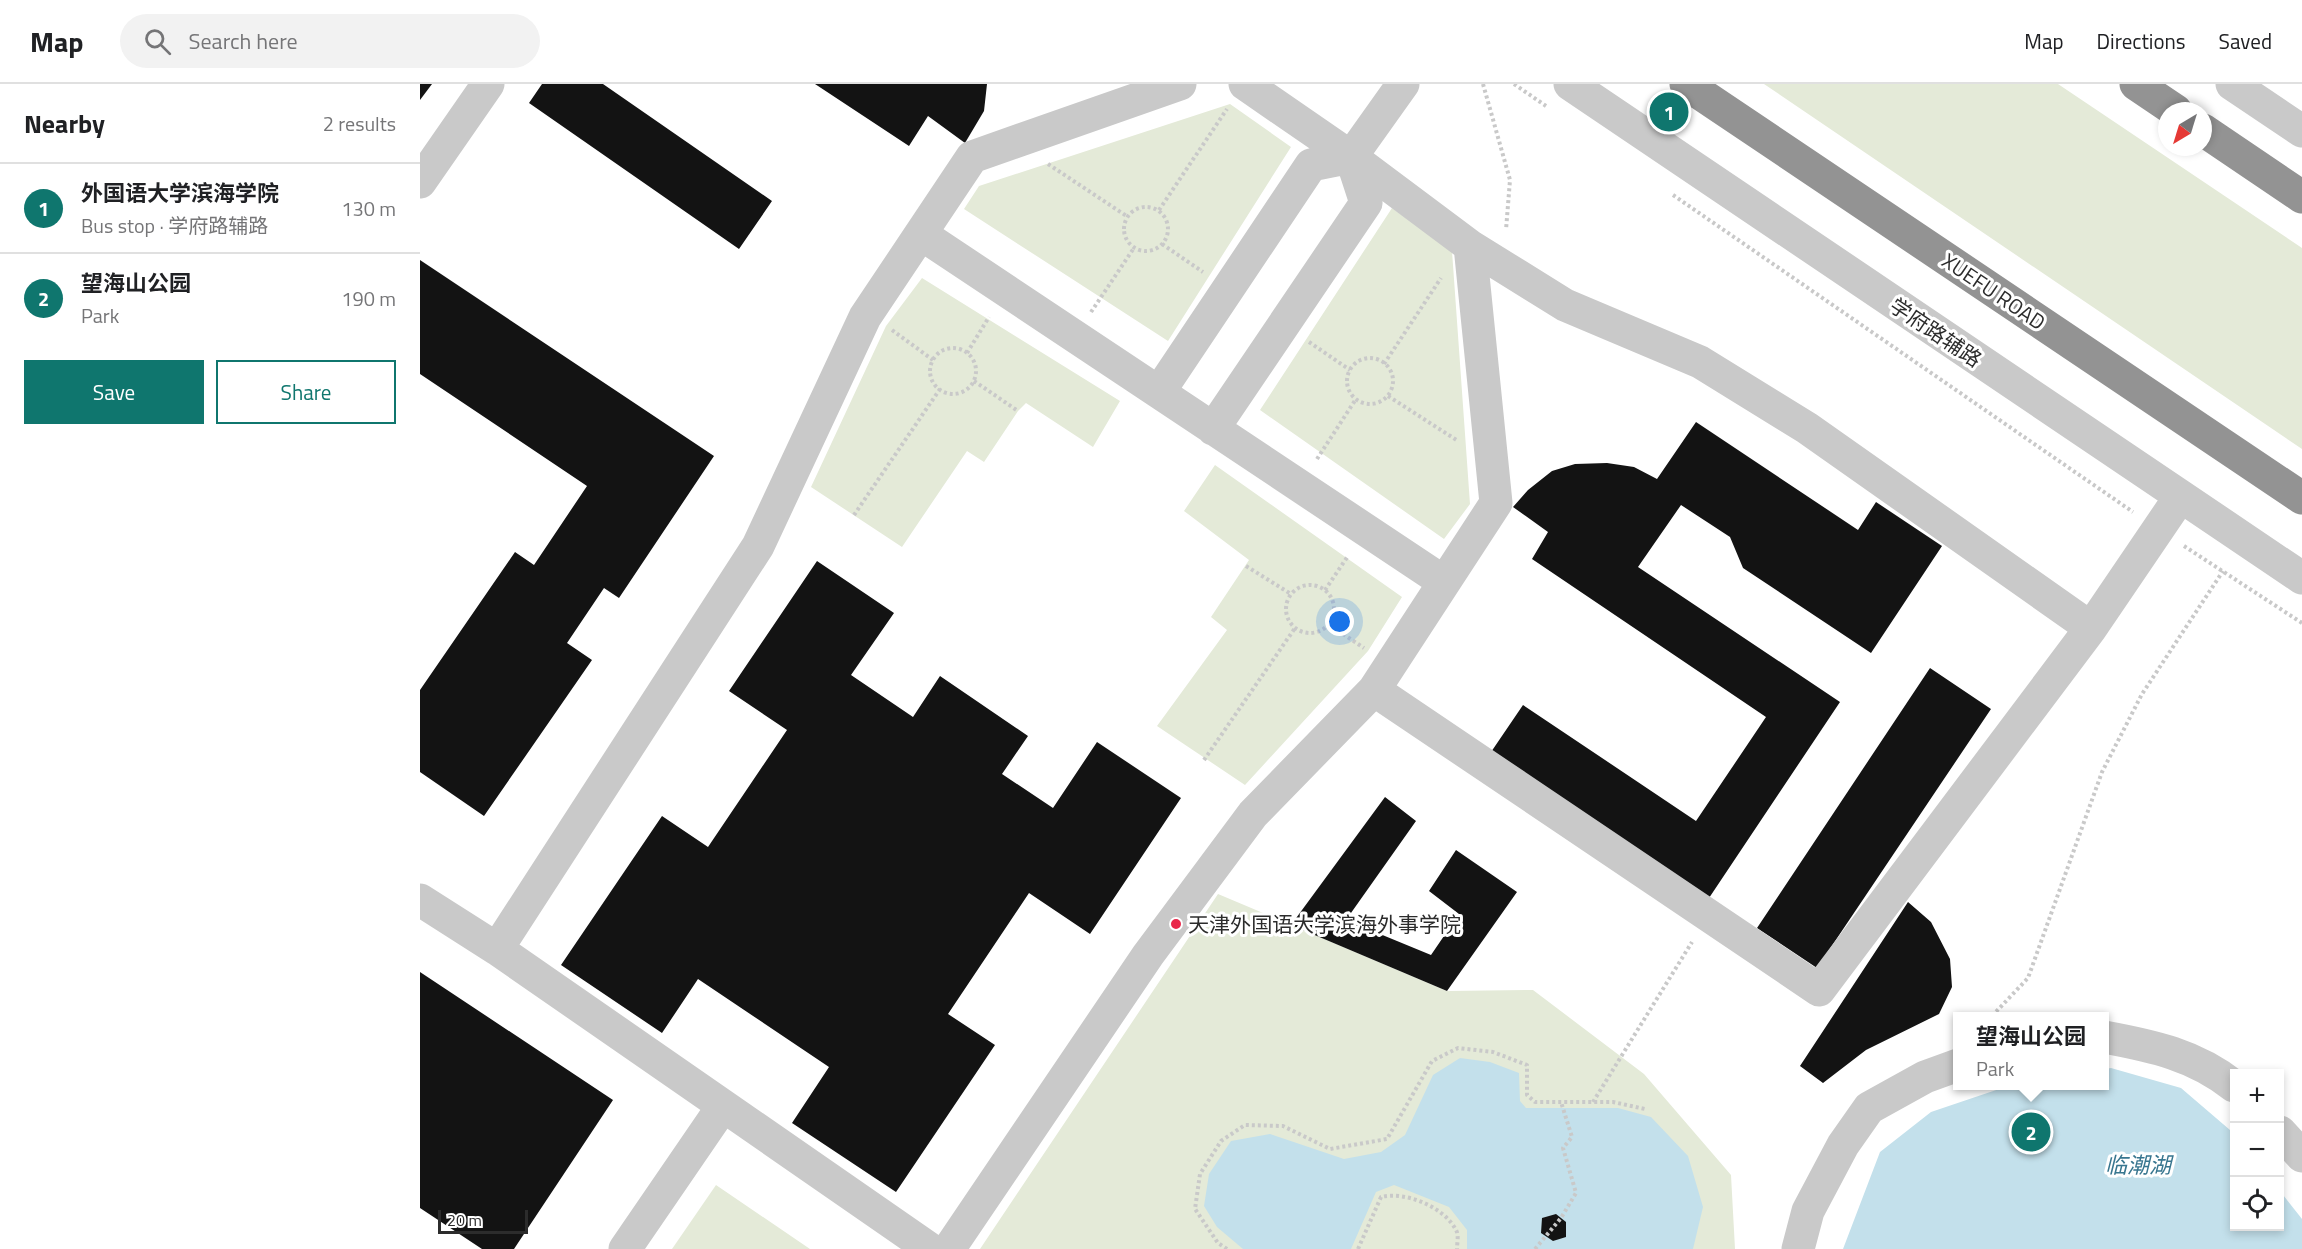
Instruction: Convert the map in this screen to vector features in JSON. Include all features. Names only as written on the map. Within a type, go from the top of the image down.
[{"type":"highway","name":"XUEFU ROAD","points":[[1686,84],[2302,498]]},
{"type":"highway","points":[[2136,84],[2163,102]]},
{"type":"highway","points":[[2212,136],[2302,197]]},
{"type":"street","points":[[420,182],[488,84]]},
{"type":"street","points":[[497,949],[758,546],[868,313],[972,157],[1180,84]]},
{"type":"street","points":[[1159,392],[1311,165],[1351,157],[1402,84]]},
{"type":"street","name":"学府路辅路","points":[[1570,84],[2302,578]]},
{"type":"street","points":[[2232,84],[2302,130]]},
{"type":"street","points":[[1237,94],[1351,157],[1470,246],[1564,304],[1700,362],[1807,428],[2091,628]]},
{"type":"street","points":[[1213,429],[1366,203],[1351,157]]},
{"type":"street","points":[[921,234],[1444,582]]},
{"type":"street","points":[[949,1249],[1148,955],[1253,814],[1382,678],[1496,503],[1470,246]]},
{"type":"street","points":[[1382,678],[1708,916],[1819,990],[2091,628],[2180,497]]},
{"type":"street","points":[[420,900],[497,949],[930,1249]]},
{"type":"street","points":[[2109,1038],[2150,1046],[2211,1067],[2230,1082]]},
{"type":"street","points":[[1798,1249],[1808,1211],[1843,1145],[1869,1108],[1925,1077],[1953,1067]]},
{"type":"street","points":[[625,1249],[723,1106]]},
{"type":"street","points":[[2284,1136],[2302,1156]]},
{"type":"path","points":[[1483,84],[1510,180],[1503,267]]},
{"type":"path","points":[[1514,84],[1551,110]]},
{"type":"path","points":[[1159,210],[1237,94]]},
{"type":"path","points":[[1015,142],[1128,217]]},
{"type":"path","points":[[1665,190],[2157,529],[2302,623]]},
{"type":"path","points":[[1146,206],[1159,210],[1164,216],[1168,231],[1162,244],[1149,251],[1134,248],[1129,243],[1124,230],[1128,217],[1132,211],[1146,206]]},
{"type":"path","points":[[1162,244],[1228,289]]},
{"type":"path","points":[[1384,364],[1454,259],[1470,246]]},
{"type":"path","points":[[1074,336],[1134,248]]},
{"type":"path","points":[[967,353],[1005,290]]},
{"type":"path","points":[[868,313],[933,360]]},
{"type":"path","points":[[1284,324],[1350,370]]},
{"type":"path","points":[[952,347],[967,353],[976,366],[974,381],[970,387],[957,394],[940,389],[930,374],[933,360],[938,354],[952,347]]},
{"type":"path","points":[[1370,358],[1384,364],[1393,382],[1388,396],[1376,404],[1356,399],[1348,386],[1350,370],[1355,364],[1370,358]]},
{"type":"path","points":[[974,381],[1018,411]]},
{"type":"path","points":[[854,515],[940,389]]},
{"type":"path","points":[[1388,396],[1492,462]]},
{"type":"path","points":[[1299,485],[1356,399]]},
{"type":"path","points":[[1325,590],[1366,530]]},
{"type":"path","points":[[1246,566],[1291,594]]},
{"type":"path","points":[[1997,1012],[2028,978],[2102,772],[2142,694],[2223,571]]},
{"type":"path","points":[[1304,586],[1319,587],[1325,590],[1334,605],[1334,613],[1328,624],[1311,633],[1295,628],[1290,622],[1286,608],[1291,594],[1304,586]]},
{"type":"path","points":[[1328,624],[1382,678]]},
{"type":"path","points":[[1204,760],[1295,628]]},
{"type":"path","points":[[1593,1102],[1708,916]]},
{"type":"path","points":[[1227,1249],[1218,1243],[1196,1209],[1200,1174],[1221,1141],[1245,1125],[1283,1126],[1330,1149],[1387,1139],[1432,1061],[1458,1047],[1493,1052],[1527,1065],[1527,1095],[1536,1102],[1613,1102],[1645,1109]]},
{"type":"path","points":[[1535,1249],[1561,1218],[1576,1193],[1563,1148],[1572,1137],[1560,1102]]},
{"type":"path","points":[[1358,1249],[1381,1197],[1395,1194],[1440,1210],[1457,1231],[1457,1249]]},
{"type":"green space","points":[[1764,84],[2058,84],[2158,151],[2158,156],[2165,156],[2302,248],[2302,449]]},
{"type":"green space","points":[[1230,104],[1291,147],[1168,341],[964,209],[979,186]]},
{"type":"green space","points":[[1392,208],[1452,251],[1470,504],[1444,539],[1260,410]]},
{"type":"green space","points":[[922,278],[1120,401],[1093,447],[1026,403],[1018,411],[984,462],[967,451],[902,547],[811,487],[886,326]]},
{"type":"green space","points":[[1215,465],[1402,597],[1368,651],[1245,785],[1157,726],[1227,630],[1211,617],[1249,560],[1184,511]]},
{"type":"green space","points":[[1218,894],[1447,991],[1533,990],[1644,1074],[1731,1175],[1735,1249],[980,1249]]},
{"type":"green space","points":[[716,1185],[810,1249],[672,1249]]},
{"type":"water","points":[[1460,1058],[1490,1062],[1519,1073],[1520,1101],[1526,1108],[1618,1108],[1651,1117],[1688,1156],[1703,1207],[1693,1249],[1467,1249],[1467,1230],[1449,1207],[1394,1185],[1376,1192],[1351,1249],[1243,1249],[1217,1227],[1204,1206],[1209,1174],[1231,1141],[1270,1134],[1344,1159],[1381,1152],[1405,1135],[1433,1075]]},
{"type":"water","name":"临潮湖","points":[[2109,1068],[2111,1068],[2181,1088],[2230,1130],[2230,1231],[2284,1231],[2284,1196],[2302,1219],[2302,1249],[1843,1249],[1880,1152],[1931,1112],[1996,1090],[2109,1090]]},
{"type":"building","points":[[420,84],[432,84],[420,100]]},
{"type":"building","points":[[542,84],[603,84],[772,201],[739,249],[529,103]]},
{"type":"building","points":[[815,84],[987,84],[984,111],[965,143],[928,116],[909,146]]},
{"type":"building","points":[[420,260],[714,456],[619,598],[604,588],[567,643],[592,660],[484,816],[420,772],[420,690],[515,552],[534,565],[587,486],[420,374]]},
{"type":"building","points":[[1696,422],[1858,530],[1876,502],[1942,546],[1871,653],[1743,568],[1730,537],[1681,505],[1638,567],[1840,702],[1707,901],[1489,755],[1523,705],[1696,821],[1766,717],[1532,559],[1548,532],[1513,507],[1528,490],[1552,471],[1575,464],[1607,463],[1634,467],[1657,479]]},
{"type":"building","points":[[817,561],[894,613],[851,675],[913,717],[940,676],[1028,736],[1002,774],[1053,808],[1097,742],[1181,798],[1090,934],[1029,893],[948,1014],[995,1045],[896,1192],[792,1123],[829,1067],[698,979],[662,1033],[561,965],[662,816],[708,847],[787,730],[729,691]]},
{"type":"building","points":[[1930,668],[1991,709],[1817,968],[1757,928]]},
{"type":"building","points":[[1385,797],[1416,821],[1346,920],[1431,955],[1459,914],[1429,891],[1456,850],[1517,892],[1447,991],[1291,925]]},
{"type":"building","points":[[1908,902],[1931,922],[1950,959],[1952,987],[1939,1014],[1866,1050],[1823,1083],[1800,1066]]},
{"type":"building","points":[[420,972],[613,1100],[514,1249],[482,1249],[420,1208]]},
{"type":"building","points":[[1556,1214],[1566,1222],[1566,1237],[1553,1241],[1541,1233],[1542,1218]]},
{"type":"place","name":"外国语大学滨海学院","points":[[1669,112]]},
{"type":"place","name":"天津外国语大学滨海外事学院","points":[[1176,924]]},
{"type":"place","name":"望海山公园","points":[[2031,1132]]}]
